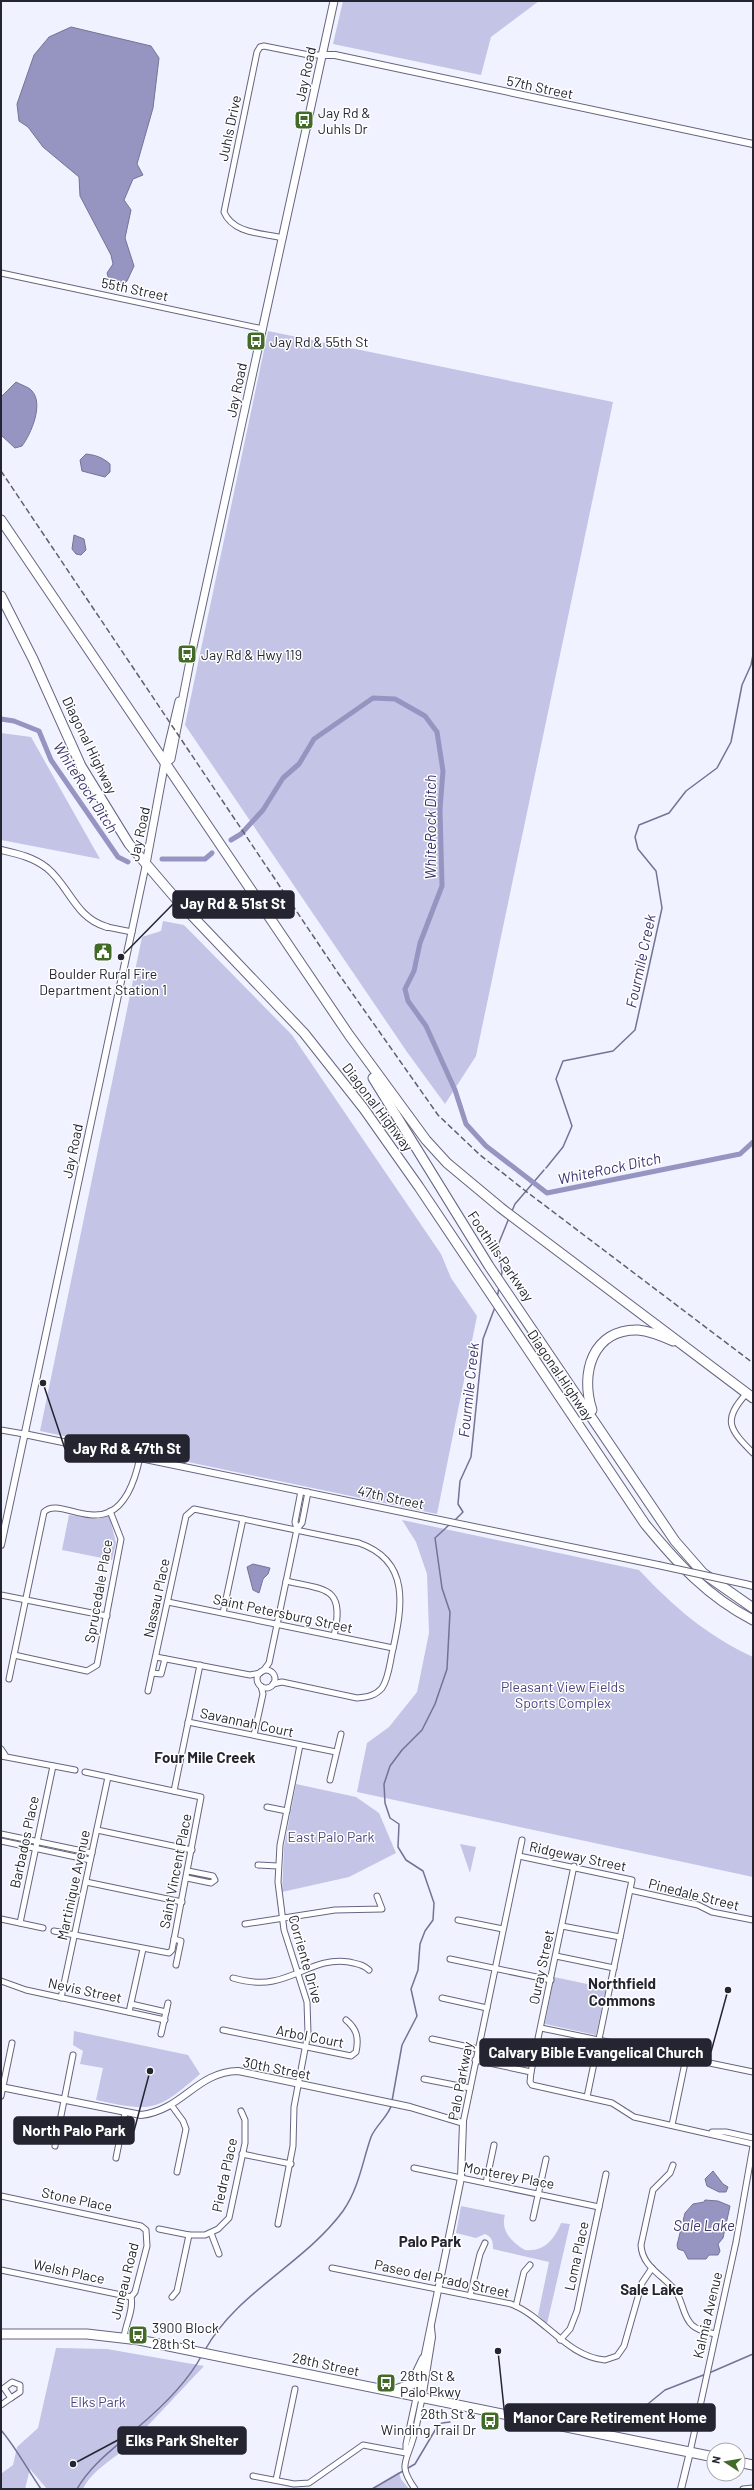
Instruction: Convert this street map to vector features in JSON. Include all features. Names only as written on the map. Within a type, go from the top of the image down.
[{"type":"highway","points":[[1,520],[349,1035],[436,1151],[460,1174],[501,1208],[750,1396]]},
{"type":"highway","name":"Diagonal Highway","points":[[1,596],[33,659],[81,766],[129,844],[185,908],[261,986],[326,1061],[380,1132],[657,1539],[700,1585],[724,1604],[753,1620]]},
{"type":"highway","name":"Foothills Parkway","points":[[349,1035],[401,1125],[489,1266],[512,1297],[596,1421],[682,1551],[716,1583],[753,1608]]},
{"type":"highway","points":[[596,1421],[588,1395],[587,1375],[592,1356],[604,1342],[620,1333],[636,1330],[650,1332],[684,1345]]},
{"type":"highway","name":"28th Street","points":[[1,2334],[67,2333],[124,2338],[706,2455]]},
{"type":"highway","points":[[390,2392],[402,2389],[412,2384],[424,2358]]},
{"type":"main road","name":"Jay Road","points":[[146,864],[177,710],[184,691],[334,1]]},
{"type":"street","name":"Juhls Drive","points":[[283,238],[240,229],[228,220],[224,212],[257,52],[261,46],[264,46],[309,55],[323,55]]},
{"type":"street","name":"57th Street","points":[[323,55],[335,55],[753,144]]},
{"type":"street","name":"55th Street","points":[[1,273],[263,329]]},
{"type":"street","points":[[1,850],[22,855],[40,863],[55,876],[85,917],[107,927],[132,932]]},
{"type":"street","name":"Jay Road","points":[[1,1545],[146,864]]},
{"type":"street","points":[[750,1396],[732,1411],[730,1424],[734,1432],[753,1453]]},
{"type":"street","points":[[1,1430],[24,1434]]},
{"type":"street","name":"47th Street","points":[[24,1434],[445,1520],[753,1586]]},
{"type":"street","points":[[9,1679],[43,1515],[47,1509],[60,1509],[90,1516],[110,1511],[123,1502],[131,1490],[140,1457]]},
{"type":"street","points":[[297,1529],[295,1522],[301,1491]]},
{"type":"street","points":[[271,1686],[273,1675],[270,1663],[277,1625],[297,1529],[302,1523],[308,1492]]},
{"type":"street","name":"Nassau Place","points":[[148,1692],[186,1516],[190,1510],[200,1510],[243,1519]]},
{"type":"street","name":"Sprucedale Place","points":[[14,1655],[87,1671],[97,1665],[122,1539],[110,1511]]},
{"type":"street","points":[[156,1657],[250,1675],[261,1672],[273,1675],[282,1682],[357,1698],[366,1697],[377,1692],[385,1682],[402,1600],[398,1581],[390,1565],[376,1551],[365,1545],[297,1529],[243,1519],[223,1613]]},
{"type":"street","points":[[286,1581],[322,1588],[334,1597],[339,1615],[334,1636]]},
{"type":"street","points":[[1,1595],[107,1616]]},
{"type":"street","name":"Saint Petersburg Street","points":[[168,1602],[393,1648]]},
{"type":"street","points":[[152,1673],[162,1673],[165,1659]]},
{"type":"street","points":[[259,1684],[261,1672],[270,1663]]},
{"type":"street","points":[[85,1772],[174,1791],[200,1665]]},
{"type":"street","points":[[250,1675],[259,1684],[263,1694]]},
{"type":"street","points":[[254,1735],[263,1694],[271,1686],[282,1682]]},
{"type":"street","points":[[259,1684],[271,1686]]},
{"type":"street","name":"Savannah Court","points":[[188,1722],[336,1752]]},
{"type":"street","points":[[330,1780],[341,1734]]},
{"type":"street","name":"Corriente Drive","points":[[278,2224],[294,2146],[293,2118],[298,2084],[306,2048],[308,2027],[307,2002],[298,1972],[286,1942],[281,1918],[278,1866],[300,1745]]},
{"type":"street","points":[[1,1749],[3,1756],[75,1770]]},
{"type":"street","name":"Barbados Place","points":[[20,1923],[52,1766]]},
{"type":"street","name":"Martinique Avenue","points":[[61,1998],[108,1777]]},
{"type":"street","name":"Saint Vincent Place","points":[[142,1950],[169,1953],[174,1939],[187,1878],[202,1801],[197,1796],[174,1791]]},
{"type":"street","points":[[267,1807],[287,1811]]},
{"type":"street","points":[[97,1830],[192,1850]]},
{"type":"street","points":[[1,1834],[92,1853]]},
{"type":"street","name":"Palo Parkway","points":[[419,2398],[424,2358],[462,2178],[463,2123],[522,1840]]},
{"type":"street","points":[[1,1841],[90,1860]]},
{"type":"street","name":"Ridgeway Street","points":[[519,1856],[574,1866],[632,1880],[630,1890]]},
{"type":"street","points":[[258,1865],[278,1866]]},
{"type":"street","name":"Ouray Street","points":[[531,2072],[574,1866]]},
{"type":"street","points":[[187,1878],[211,1883],[214,1880],[213,1876],[188,1871]]},
{"type":"street","points":[[86,1882],[182,1902]]},
{"type":"street","points":[[587,2097],[630,1890]]},
{"type":"street","name":"Pinedale Street","points":[[630,1890],[698,1905],[712,1912],[753,1920]]},
{"type":"street","points":[[245,1924],[335,1910],[382,1909],[377,1896]]},
{"type":"street","points":[[1,1919],[43,1928]]},
{"type":"street","points":[[458,1920],[503,1929]]},
{"type":"street","points":[[562,1926],[620,1937]]},
{"type":"street","points":[[54,1931],[142,1950],[129,2012]]},
{"type":"street","points":[[174,1939],[181,1941],[176,1965]]},
{"type":"street","points":[[556,1956],[614,1968]]},
{"type":"street","points":[[450,1959],[551,1980]]},
{"type":"street","points":[[233,1978],[259,1983],[277,1980],[319,1963],[337,1961],[364,1965],[369,1970]]},
{"type":"street","name":"Nevis Street","points":[[1,1981],[26,1990],[165,2020]]},
{"type":"street","points":[[442,1998],[487,2008]]},
{"type":"street","points":[[162,2034],[168,2003]]},
{"type":"street","points":[[131,2004],[166,2012]]},
{"type":"street","name":"Arbol Court","points":[[223,2030],[351,2056],[354,2055],[358,2046],[356,2032],[346,2020]]},
{"type":"street","points":[[541,2028],[753,2072]]},
{"type":"street","points":[[432,2039],[478,2049]]},
{"type":"street","points":[[1,2096],[12,2043]]},
{"type":"street","points":[[55,2146],[74,2055]]},
{"type":"street","points":[[672,2125],[686,2058]]},
{"type":"street","points":[[475,2060],[531,2072],[530,2082],[532,2085],[612,2103],[634,2117],[753,2145]]},
{"type":"street","name":"30th Street","points":[[2,2087],[125,2113],[153,2114],[172,2106],[209,2077],[229,2071],[420,2109],[463,2123]]},
{"type":"street","points":[[424,2079],[470,2088]]},
{"type":"street","points":[[172,2106],[183,2121],[186,2129],[177,2172]]},
{"type":"street","name":"Piedra Place","points":[[211,2233],[218,2229],[229,2218],[246,2132],[241,2111]]},
{"type":"street","points":[[116,2158],[125,2113]]},
{"type":"street","points":[[707,2133],[723,2132],[753,2138]]},
{"type":"street","points":[[486,2183],[494,2145]]},
{"type":"street","name":"Kalmia Avenue","points":[[681,2489],[736,2242],[753,2145]]},
{"type":"street","points":[[242,2154],[291,2164]]},
{"type":"street","points":[[533,2218],[546,2159]]},
{"type":"street","points":[[673,2165],[670,2173],[653,2190],[641,2245],[644,2260],[675,2290],[692,2326],[699,2330],[715,2334]]},
{"type":"street","name":"Monterey Place","points":[[414,2168],[599,2207]]},
{"type":"street","name":"Loma Place","points":[[560,2340],[574,2321],[606,2174]]},
{"type":"street","name":"Stone Place","points":[[1,2196],[133,2224],[146,2230]]},
{"type":"street","points":[[159,2229],[189,2235],[211,2233],[219,2254]]},
{"type":"street","name":"Juneau Road","points":[[124,2338],[125,2327],[133,2304],[131,2297],[135,2292],[147,2246],[146,2230]]},
{"type":"street","points":[[172,2297],[177,2291],[189,2235]]},
{"type":"street","points":[[470,2296],[480,2254],[485,2243]]},
{"type":"street","points":[[516,2306],[524,2272],[530,2265]]},
{"type":"street","name":"Paseo del Prado Street","points":[[332,2268],[516,2306],[533,2316],[560,2340],[596,2359],[611,2359],[622,2351],[642,2283],[652,2268]]},
{"type":"street","name":"Welsh Place","points":[[1,2270],[131,2297]]},
{"type":"street","name":"Palo Parkway","points":[[419,2398],[432,2337],[431,2328]]},
{"type":"street","points":[[276,2480],[295,2389]]},
{"type":"street","points":[[1,2405],[11,2398]]},
{"type":"street","points":[[414,2489],[407,2477],[404,2465],[406,2444],[419,2398]]},
{"type":"street","points":[[253,2476],[294,2484],[309,2482],[364,2445],[406,2453]]},
{"type":"street","points":[[743,2489],[753,2488]]},
{"type":"green space","points":[[343,1],[539,1],[491,37],[481,75],[333,44]]},
{"type":"green space","points":[[268,331],[613,402],[476,1056],[445,1104],[407,1052],[185,725]]},
{"type":"green space","points":[[1,733],[31,737],[100,859],[1,840]]},
{"type":"green space","points":[[163,921],[184,925],[292,1035],[441,1254],[451,1278],[477,1316],[437,1514],[40,1431],[142,937],[161,931]]},
{"type":"green space","points":[[69,1515],[98,1519],[109,1515],[116,1543],[112,1560],[62,1550]]},
{"type":"green space","name":"Pleasant View Fields Sports Complex","points":[[402,1520],[639,1570],[678,1608],[706,1630],[753,1657],[753,1877],[357,1792],[367,1743],[389,1727],[417,1692],[429,1633],[427,1574],[416,1542]]},
{"type":"green space","name":"East Palo Park","points":[[296,1784],[356,1797],[379,1813],[396,1853],[349,1877],[282,1892],[284,1847]]},
{"type":"green space","points":[[460,1844],[476,1847],[470,1873]]},
{"type":"green space","points":[[554,1977],[606,1988],[596,2035],[545,2024]]},
{"type":"green space","points":[[74,2031],[188,2055],[200,2074],[173,2096],[153,2106],[130,2106],[96,2100],[103,2068],[80,2064],[83,2051],[73,2045]]},
{"type":"green space","points":[[461,2206],[505,2215],[504,2226],[508,2236],[525,2250],[543,2247],[552,2240],[561,2223],[570,2224],[547,2324],[538,2315],[549,2262],[493,2249],[492,2240],[485,2234],[476,2238],[456,2233]]},
{"type":"green space","name":"Elks Park","points":[[56,2348],[107,2349],[204,2366],[129,2445],[92,2476],[83,2489],[47,2489],[30,2469],[25,2489],[1,2489],[2,2473],[13,2465],[17,2447],[38,2428]]},
{"type":"green space","points":[[399,2472],[401,2479],[409,2489],[371,2489]]},
{"type":"water","points":[[71,27],[151,46],[159,58],[153,108],[137,164],[143,175],[133,179],[124,200],[131,210],[125,238],[134,266],[127,281],[119,288],[111,286],[107,273],[113,264],[111,255],[80,196],[79,177],[43,147],[28,127],[19,121],[17,104],[34,55],[49,37]]},
{"type":"water","points":[[16,382],[32,391],[37,403],[35,419],[26,441],[22,446],[15,448],[1,435],[1,397]]},
{"type":"water","points":[[86,454],[98,457],[110,464],[110,472],[105,477],[82,471],[80,460]]},
{"type":"water","points":[[74,535],[84,539],[86,550],[81,555],[76,554],[72,549]]},
{"type":"water","points":[[253,1564],[270,1568],[268,1574],[263,1579],[259,1593],[253,1590],[247,1567]]},
{"type":"water","points":[[713,2171],[723,2184],[728,2187],[726,2192],[719,2192],[707,2186],[705,2179]]},
{"type":"water","name":"Sale Lake","points":[[705,2200],[718,2201],[730,2206],[723,2238],[718,2244],[720,2251],[718,2255],[709,2255],[706,2259],[688,2259],[684,2251],[678,2249],[677,2245],[685,2213],[693,2204],[704,2202]]},
{"type":"waterway","name":"Fourmile Creek","points":[[546,1168],[563,1147],[572,1126],[556,1079],[563,1061],[613,1051],[635,1030],[662,908],[656,871],[638,849],[635,837],[639,825],[669,813],[686,791],[717,768],[731,742],[742,685],[751,665],[753,655]]},
{"type":"waterway","name":"WhiteRock Ditch","points":[[231,840],[241,834],[263,810],[283,778],[299,764],[314,739],[373,698],[395,699],[425,716],[437,732],[443,771],[440,809],[442,886],[420,943],[414,971],[405,989],[408,1001],[426,1026],[455,1090],[466,1124],[486,1146],[547,1193],[740,1154],[753,1142]]},
{"type":"waterway","name":"WhiteRock Ditch","points":[[1,719],[14,721],[39,731],[51,760],[118,857],[128,862]]},
{"type":"waterway","name":"WhiteRock Ditch","points":[[162,859],[205,859],[212,853]]},
{"type":"waterway","name":"Fourmile Creek","points":[[512,1211],[515,1204],[544,1170]]},
{"type":"waterway","name":"Fourmile Creek","points":[[501,1278],[502,1272],[498,1245],[509,1218]]},
{"type":"waterway","name":"Fourmile Creek","points":[[497,1298],[499,1288]]},
{"type":"waterway","name":"Fourmile Creek","points":[[454,1521],[463,1512],[458,1504],[460,1481],[471,1457],[483,1339],[495,1307]]},
{"type":"waterway","points":[[392,2101],[402,2045],[417,2016],[411,1989],[418,1970],[420,1944],[425,1931],[433,1920],[434,1903],[423,1871],[406,1860],[398,1847],[399,1824],[390,1818],[385,1803],[384,1784],[390,1766],[402,1750],[422,1730],[435,1704],[447,1669],[450,1612],[442,1588],[435,1538],[449,1525]]},
{"type":"waterway","points":[[205,2350],[235,2311],[309,2247],[327,2230],[343,2211],[357,2184],[371,2137],[388,2113],[392,2104]]},
{"type":"waterway","points":[[709,2373],[753,2354]]},
{"type":"waterway","points":[[77,2489],[90,2471],[112,2449],[155,2412],[173,2394],[189,2375],[202,2355]]},
{"type":"waterway","points":[[600,2420],[638,2412],[665,2390],[706,2374]]},
{"type":"waterway","points":[[372,2489],[415,2464],[437,2427],[442,2423],[450,2422]]},
{"type":"waterway","points":[[1,2430],[41,2489]]},
{"type":"railway","points":[[1,471],[338,973],[438,1115],[480,1155],[523,1189],[753,1363]]},
{"type":"place","name":"Jay Rd & Juhls Dr","points":[[304,120]]},
{"type":"place","name":"Jay Rd & 55th St","points":[[256,341]]},
{"type":"place","name":"Jay Rd & Hwy 119","points":[[187,654]]},
{"type":"place","name":"Boulder Rural Fire Department Station 1","points":[[103,952]]},
{"type":"place","name":"Jay Rd & 51st St","points":[[121,957]]},
{"type":"place","name":"Jay Rd & 47th St","points":[[43,1383]]},
{"type":"place","name":"Calvary Bible Evangelical Church","points":[[728,1990]]},
{"type":"place","name":"North Palo Park","points":[[150,2071]]},
{"type":"place","name":"3900 Block 28th St","points":[[138,2335]]},
{"type":"place","name":"Manor Care Retirement Home","points":[[498,2351]]},
{"type":"place","name":"28th St & Palo Pkwy","points":[[386,2383]]},
{"type":"place","name":"28th St & Winding Trail Dr","points":[[490,2421]]},
{"type":"place","name":"Elks Park Shelter","points":[[73,2464]]},
{"type":"district","name":"Four Mile Creek","points":[[205,1757]]},
{"type":"district","name":"Northfield Commons","points":[[622,1992]]},
{"type":"district","name":"Palo Park","points":[[430,2241]]},
{"type":"district","name":"Sale Lake","points":[[652,2289]]}]
